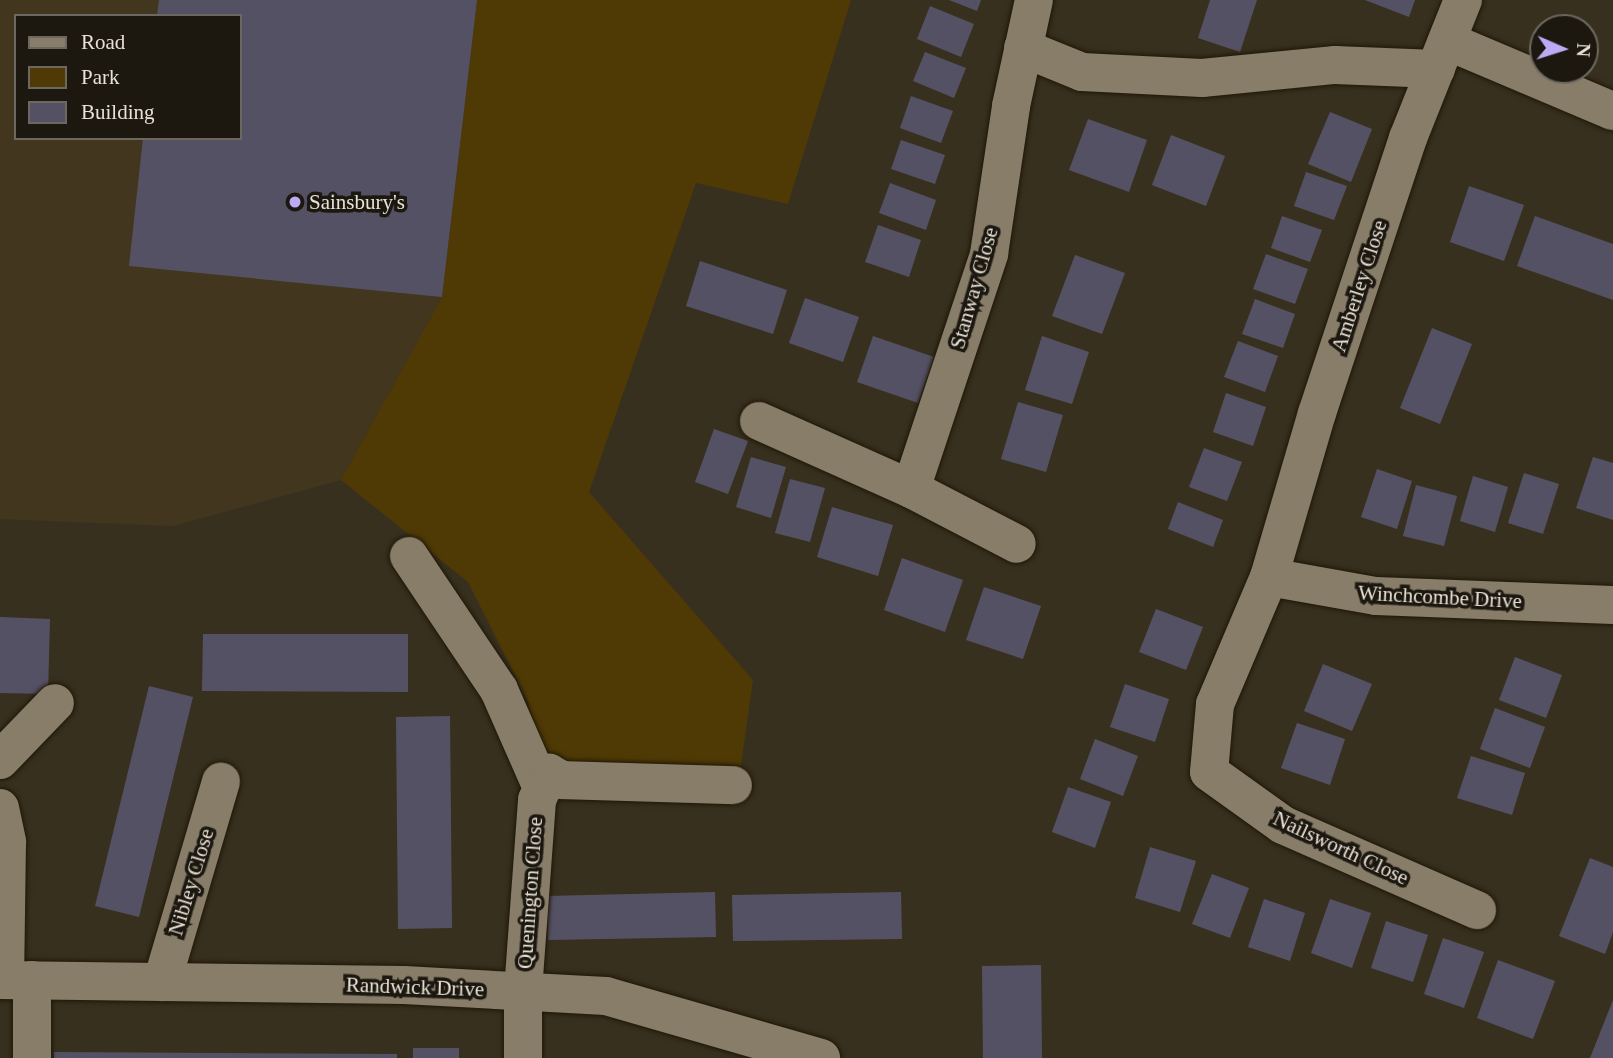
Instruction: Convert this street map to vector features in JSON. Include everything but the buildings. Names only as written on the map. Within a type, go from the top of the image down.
[{"type":"street","name":"Stanway Close","points":[[911,489],[989,254],[1023,48],[1034,0]]},
{"type":"street","name":"Amberley Close","points":[[1269,577],[1317,413],[1408,138],[1462,0]]},
{"type":"street","points":[[1023,48],[1082,72],[1202,78],[1441,55],[1613,111]]},
{"type":"street","points":[[759,421],[911,489],[1017,544]]},
{"type":"street","points":[[409,556],[499,690],[542,788]]},
{"type":"street","name":"Winchcombe Drive","points":[[1269,577],[1376,596],[1613,605]]},
{"type":"street","name":"Nailsworth Close","points":[[1269,577],[1215,704],[1209,772],[1283,825],[1477,910]]},
{"type":"street","points":[[0,760],[55,703]]},
{"type":"street","name":"Quenington Close","points":[[523,1058],[523,991],[537,800],[550,774],[562,780],[733,785]]},
{"type":"street","name":"Nibley Close","points":[[162,982],[221,782]]},
{"type":"street","points":[[0,808],[7,842],[12,980],[32,1058]]},
{"type":"street","name":"Randwick Drive","points":[[12,980],[404,985],[606,996],[821,1058]]},
{"type":"shaded area","points":[[0,0],[477,0],[442,297],[341,480],[173,526],[0,519]]},
{"type":"green space","points":[[477,0],[851,0],[788,204],[696,183],[589,492],[753,680],[739,780],[532,778],[529,703],[468,582],[341,480],[442,297]]},
{"type":"place","name":"Sainsbury's","points":[[295,202]]}]
